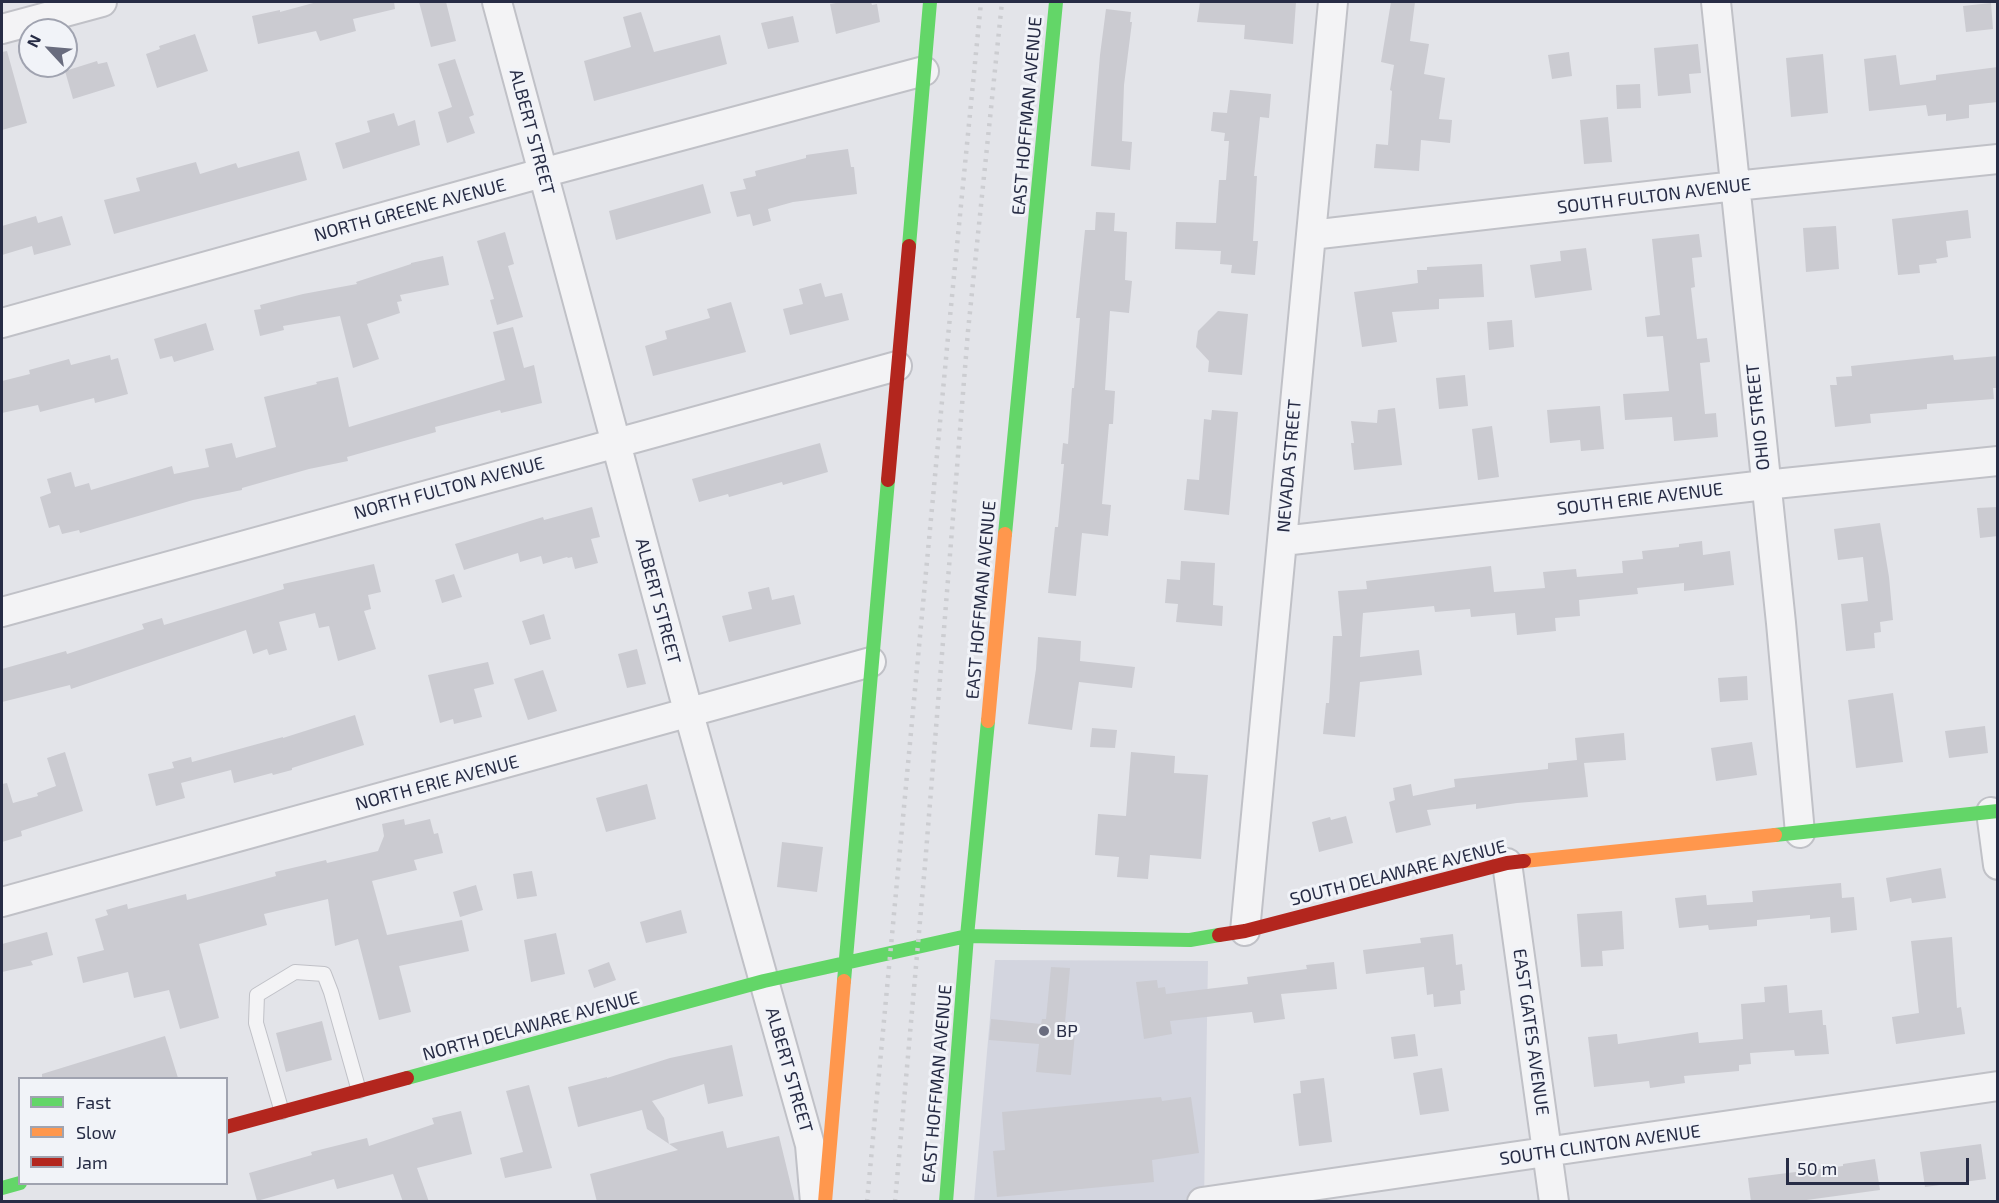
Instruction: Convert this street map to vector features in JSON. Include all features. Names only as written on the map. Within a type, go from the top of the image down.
[{"type":"street","points":[[2,29],[102,2]]},
{"type":"street","name":"ALBERT STREET","points":[[497,2],[688,714],[810,1145],[815,1202]]},
{"type":"street","points":[[825,1202],[930,2]]},
{"type":"street","name":"EAST HOFFMAN AVENUE","points":[[946,1202],[967,936],[1056,2]]},
{"type":"street","name":"NEVADA STREET","points":[[1245,931],[1333,2]]},
{"type":"street","name":"OHIO STREET","points":[[1716,2],[1781,623],[1800,833]]},
{"type":"street","name":"NORTH GREENE AVENUE","points":[[2,322],[542,173],[924,71]]},
{"type":"street","name":"SOUTH FULTON AVENUE","points":[[1311,235],[1735,186],[1998,159]]},
{"type":"street","name":"NORTH FULTON AVENUE","points":[[2,612],[897,366]]},
{"type":"street","name":"SOUTH ERIE AVENUE","points":[[1282,541],[1765,485],[1998,461]]},
{"type":"street","name":"NORTH ERIE AVENUE","points":[[2,902],[871,662]]},
{"type":"street","points":[[1994,812],[1998,865]]},
{"type":"street","name":"SOUTH DELAWARE AVENUE","points":[[845,962],[967,936],[1190,940],[1245,931],[1507,863],[1994,812]]},
{"type":"street","name":"EAST GATES AVENUE","points":[[1507,863],[1554,1202]]},
{"type":"street","name":"NORTH DELAWARE AVENUE","points":[[228,1126],[764,981],[845,962]]},
{"type":"street","name":"SOUTH CLINTON AVENUE","points":[[1202,1202],[1998,1086]]},
{"type":"street","points":[[2,1188],[18,1184]]},
{"type":"lane","points":[[282,1112],[256,1023],[257,995],[295,972],[324,974],[359,1091]]},
{"type":"shaded area","points":[[995,960],[1208,961],[1204,1201],[974,1202]]},
{"type":"building","points":[[317,2],[394,2],[395,9],[353,19],[356,31],[320,41],[316,31],[258,44],[252,16],[280,10],[280,12]]},
{"type":"building","points":[[419,2],[446,2],[456,41],[431,47]]},
{"type":"building","points":[[842,2],[877,4],[880,22],[836,34],[830,4]]},
{"type":"building","points":[[1200,2],[1296,2],[1293,44],[1244,39],[1245,25],[1197,22]]},
{"type":"building","points":[[1391,2],[1415,2],[1410,41],[1429,44],[1424,74],[1445,78],[1439,119],[1452,120],[1450,143],[1421,140],[1419,171],[1374,168],[1376,144],[1388,145],[1392,91],[1390,90],[1394,65],[1381,62]]},
{"type":"building","points":[[1991,3],[1993,29],[1966,32],[1963,6]]},
{"type":"building","points":[[1106,9],[1131,12],[1130,22],[1132,22],[1124,85],[1122,141],[1132,142],[1130,170],[1091,166]]},
{"type":"building","points":[[641,12],[654,52],[720,35],[727,64],[594,101],[584,61],[631,47],[623,17]]},
{"type":"building","points":[[793,16],[799,42],[768,49],[761,23]]},
{"type":"building","points":[[195,34],[208,71],[157,88],[146,54],[160,49],[159,46]]},
{"type":"building","points":[[1698,44],[1701,73],[1689,74],[1691,93],[1658,96],[1654,48]]},
{"type":"building","points":[[7,51],[27,123],[2,130],[2,52]]},
{"type":"building","points":[[1569,52],[1572,76],[1552,79],[1548,55]]},
{"type":"building","points":[[1823,54],[1828,113],[1791,117],[1786,58]]},
{"type":"building","points":[[1896,55],[1900,85],[1936,80],[1936,75],[1998,67],[1998,102],[1969,105],[1969,118],[1946,121],[1946,114],[1928,116],[1926,105],[1869,111],[1864,59]]},
{"type":"building","points":[[455,59],[474,115],[469,117],[475,133],[447,143],[438,112],[452,107],[438,64]]},
{"type":"building","points":[[97,61],[98,64],[107,62],[115,86],[73,99],[67,78],[78,78],[78,67]]},
{"type":"building","points":[[1640,84],[1641,108],[1617,109],[1616,85]]},
{"type":"building","points":[[1230,90],[1271,94],[1269,118],[1260,117],[1254,176],[1257,176],[1253,241],[1258,241],[1255,275],[1231,273],[1232,265],[1220,264],[1221,251],[1175,249],[1176,222],[1216,223],[1219,180],[1226,180],[1229,141],[1224,141],[1225,133],[1211,131],[1213,112],[1227,113]]},
{"type":"building","points":[[394,113],[398,126],[415,120],[420,145],[343,169],[335,143],[370,132],[367,121]]},
{"type":"building","points":[[1608,117],[1612,162],[1584,164],[1580,120]]},
{"type":"building","points":[[848,149],[851,167],[854,167],[857,194],[793,202],[768,209],[771,221],[753,226],[750,214],[737,217],[730,192],[746,189],[743,179],[756,176],[755,171],[806,158],[806,155]]},
{"type":"building","points":[[299,151],[307,180],[114,234],[104,200],[140,191],[136,178],[196,162],[200,174],[236,163],[238,168]]},
{"type":"building","points":[[703,184],[711,213],[616,240],[609,211]]},
{"type":"building","points":[[1968,210],[1971,238],[1946,241],[1948,257],[1936,259],[1937,263],[1919,265],[1920,273],[1898,275],[1892,219]]},
{"type":"building","points":[[1096,212],[1115,213],[1114,231],[1127,232],[1125,280],[1132,281],[1129,313],[1110,311],[1105,390],[1115,391],[1113,424],[1109,424],[1102,504],[1111,505],[1108,536],[1082,533],[1076,596],[1048,593],[1055,527],[1058,527],[1064,464],[1061,464],[1063,443],[1068,444],[1072,388],[1074,388],[1080,318],[1076,318],[1085,230],[1095,230]]},
{"type":"building","points":[[36,216],[38,223],[62,216],[71,245],[34,255],[32,246],[2,255],[2,226]]},
{"type":"building","points":[[1836,226],[1839,269],[1806,272],[1803,228]]},
{"type":"building","points":[[505,232],[514,264],[508,266],[523,317],[497,325],[490,300],[494,299],[477,241]]},
{"type":"building","points":[[1699,234],[1702,257],[1692,258],[1695,287],[1691,288],[1697,339],[1707,338],[1710,362],[1700,363],[1705,414],[1716,413],[1718,437],[1674,441],[1672,417],[1625,420],[1623,394],[1669,391],[1663,336],[1647,337],[1645,317],[1660,315],[1652,239]]},
{"type":"building","points":[[1586,248],[1592,290],[1535,298],[1530,265],[1561,261],[1560,251]]},
{"type":"building","points":[[443,256],[449,285],[400,295],[402,301],[397,302],[400,313],[367,324],[379,359],[353,368],[340,316],[283,326],[284,330],[260,336],[254,310],[261,309],[260,305],[357,284],[356,282],[411,263]]},
{"type":"building","points":[[1482,264],[1484,297],[1439,299],[1439,309],[1392,312],[1397,342],[1362,347],[1354,292],[1418,283],[1417,270],[1427,270],[1427,267]]},
{"type":"building","points":[[821,283],[825,297],[842,293],[849,320],[790,335],[783,309],[803,304],[799,289]]},
{"type":"building","points":[[731,302],[746,352],[653,376],[645,346],[667,339],[665,331],[710,318],[707,309]]},
{"type":"building","points":[[1218,311],[1248,314],[1242,375],[1208,372],[1209,361],[1196,347],[1198,331]]},
{"type":"building","points":[[1512,320],[1514,347],[1489,350],[1487,322]]},
{"type":"building","points":[[206,323],[214,350],[174,362],[172,356],[160,359],[154,339]]},
{"type":"building","points":[[513,327],[524,368],[534,365],[542,403],[501,413],[500,410],[435,427],[436,432],[347,457],[348,461],[309,469],[242,488],[242,490],[193,500],[80,533],[79,530],[62,534],[59,525],[49,528],[40,497],[51,493],[47,479],[71,472],[75,487],[89,483],[91,490],[172,466],[174,474],[209,467],[205,449],[232,443],[236,458],[276,447],[264,397],[338,377],[349,427],[505,380],[493,332]]},
{"type":"building","points":[[110,355],[111,360],[118,358],[128,394],[95,403],[94,398],[40,412],[38,405],[2,413],[2,381],[30,374],[29,370],[69,359],[71,365]]},
{"type":"building","points":[[1953,355],[1954,360],[1998,356],[1998,388],[1993,388],[1994,399],[1927,404],[1927,409],[1870,414],[1871,423],[1835,427],[1830,385],[1837,385],[1836,377],[1852,376],[1851,366]]},
{"type":"building","points":[[1465,375],[1468,406],[1439,409],[1436,378]]},
{"type":"building","points":[[1600,406],[1604,449],[1581,451],[1580,440],[1550,443],[1547,410]]},
{"type":"building","points":[[1395,408],[1402,465],[1354,470],[1351,421],[1377,423],[1378,410]]},
{"type":"building","points":[[1212,410],[1238,412],[1229,515],[1184,510],[1187,479],[1199,480],[1204,419],[1211,420]]},
{"type":"building","points":[[1492,426],[1499,477],[1478,480],[1472,429]]},
{"type":"building","points":[[820,443],[828,472],[783,485],[782,482],[729,497],[728,494],[699,502],[692,479]]},
{"type":"building","points":[[592,507],[600,537],[591,539],[598,563],[575,569],[572,557],[543,564],[541,556],[520,562],[518,553],[464,570],[455,544],[543,517],[544,520]]},
{"type":"building","points":[[1998,507],[1998,536],[1980,538],[1977,508]]},
{"type":"building","points":[[1880,523],[1893,620],[1880,622],[1881,632],[1874,633],[1875,648],[1846,651],[1841,604],[1868,601],[1863,557],[1838,560],[1834,529]]},
{"type":"building","points":[[1702,541],[1703,555],[1730,551],[1734,585],[1684,591],[1684,583],[1637,588],[1638,594],[1579,600],[1580,616],[1555,618],[1556,631],[1517,635],[1515,613],[1471,617],[1470,609],[1435,612],[1434,606],[1363,613],[1360,657],[1419,650],[1422,675],[1360,682],[1355,737],[1323,734],[1326,703],[1329,703],[1333,636],[1342,636],[1338,591],[1367,589],[1366,581],[1491,566],[1494,592],[1545,588],[1543,572],[1576,569],[1577,577],[1623,573],[1622,561],[1643,559],[1642,551],[1679,547],[1679,544]]},
{"type":"building","points":[[1181,561],[1215,563],[1213,605],[1223,606],[1222,626],[1176,622],[1178,604],[1165,603],[1167,579],[1180,580]]},
{"type":"building","points":[[374,564],[381,592],[368,595],[371,609],[364,611],[376,649],[338,661],[329,626],[319,628],[315,613],[279,622],[287,650],[269,655],[267,649],[253,654],[246,630],[71,689],[70,685],[2,702],[2,669],[66,651],[67,654],[144,629],[142,624],[162,618],[164,625],[284,589],[283,584]]},
{"type":"building","points":[[454,574],[462,597],[442,603],[435,580]]},
{"type":"building","points":[[769,587],[772,600],[794,595],[801,624],[729,642],[722,616],[752,609],[748,592]]},
{"type":"building","points":[[544,614],[551,639],[530,645],[522,621]]},
{"type":"building","points":[[1038,637],[1081,641],[1080,661],[1135,667],[1132,688],[1079,682],[1072,730],[1028,724]]},
{"type":"building","points":[[637,649],[646,684],[627,688],[618,654]]},
{"type":"building","points":[[488,662],[494,684],[474,689],[482,717],[454,724],[453,719],[440,723],[428,675]]},
{"type":"building","points":[[543,670],[557,711],[528,720],[514,679]]},
{"type":"building","points":[[1747,676],[1748,700],[1720,702],[1718,678]]},
{"type":"building","points":[[1893,693],[1903,762],[1856,768],[1848,700]]},
{"type":"building","points":[[355,715],[364,745],[273,775],[272,773],[234,783],[231,770],[181,783],[185,798],[156,806],[148,774],[174,768],[172,762],[191,757],[192,762],[283,738]]},
{"type":"building","points":[[1985,726],[1988,753],[1949,758],[1945,731]]},
{"type":"building","points":[[1092,728],[1117,730],[1115,748],[1090,747]]},
{"type":"building","points":[[1624,733],[1626,760],[1584,763],[1588,797],[1476,809],[1476,804],[1427,810],[1431,825],[1396,833],[1389,802],[1395,800],[1393,788],[1411,784],[1413,796],[1455,787],[1454,779],[1548,769],[1548,763],[1577,760],[1575,738]]},
{"type":"building","points":[[1752,742],[1757,775],[1716,781],[1711,748]]},
{"type":"building","points":[[65,752],[83,811],[21,831],[22,836],[2,842],[2,784],[7,783],[13,803],[38,796],[37,793],[56,786],[47,758]]},
{"type":"building","points":[[1131,752],[1175,756],[1174,773],[1208,775],[1201,859],[1150,855],[1148,879],[1117,877],[1119,857],[1095,855],[1098,814],[1126,816]]},
{"type":"building","points":[[647,784],[656,819],[606,832],[596,798]]},
{"type":"building","points":[[1346,816],[1353,843],[1319,852],[1312,822]]},
{"type":"building","points":[[404,819],[405,825],[430,819],[434,834],[438,833],[443,853],[414,860],[417,870],[372,881],[387,935],[462,920],[469,951],[399,966],[411,1012],[379,1020],[358,939],[335,946],[328,899],[264,914],[267,925],[199,944],[219,1018],[180,1029],[169,990],[134,998],[128,972],[83,983],[77,957],[104,950],[95,919],[108,915],[106,910],[127,904],[128,909],[186,894],[187,900],[276,876],[275,872],[378,851],[384,836],[382,824]]},
{"type":"building","points":[[782,842],[823,847],[817,892],[777,887]]},
{"type":"building","points":[[1941,868],[1946,898],[1912,903],[1911,898],[1890,902],[1886,878]]},
{"type":"building","points":[[532,871],[537,896],[517,899],[513,874]]},
{"type":"building","points":[[1841,883],[1842,898],[1854,897],[1857,930],[1831,933],[1830,917],[1810,919],[1810,915],[1757,920],[1757,926],[1709,930],[1708,925],[1679,928],[1675,898],[1706,895],[1707,905],[1753,902],[1752,891]]},
{"type":"building","points":[[476,885],[483,910],[460,917],[453,892]]},
{"type":"building","points":[[681,910],[687,933],[646,943],[640,922]]},
{"type":"building","points":[[1622,911],[1624,949],[1602,951],[1603,966],[1581,967],[1577,914]]},
{"type":"building","points":[[47,932],[53,955],[31,961],[33,965],[2,972],[2,944]]},
{"type":"building","points":[[556,933],[565,974],[531,982],[524,940]]},
{"type":"building","points":[[1453,934],[1456,965],[1462,964],[1465,990],[1460,991],[1461,1004],[1434,1007],[1433,994],[1427,995],[1424,967],[1366,974],[1363,950],[1421,943],[1420,938]]},
{"type":"building","points":[[1952,937],[1957,1008],[1961,1007],[1965,1034],[1896,1044],[1892,1017],[1919,1013],[1911,941]]},
{"type":"building","points":[[609,962],[616,980],[594,988],[588,970]]},
{"type":"building","points":[[1334,962],[1337,989],[1281,994],[1285,1019],[1254,1023],[1252,1012],[1170,1021],[1172,1034],[1144,1039],[1136,982],[1157,980],[1158,988],[1165,987],[1166,994],[1248,984],[1247,977],[1307,969],[1306,965]]},
{"type":"building","points":[[1051,967],[1070,968],[1065,1022],[1076,1023],[1071,1075],[1036,1072],[1039,1044],[989,1040],[991,1019],[1041,1024],[1042,1019],[1046,1019]]},
{"type":"building","points":[[1787,985],[1789,1013],[1822,1010],[1829,1054],[1795,1056],[1794,1050],[1750,1053],[1751,1064],[1739,1065],[1739,1071],[1684,1076],[1685,1083],[1650,1088],[1649,1081],[1594,1087],[1588,1037],[1617,1034],[1618,1044],[1698,1032],[1699,1043],[1743,1039],[1741,1004],[1765,1002],[1764,987]]},
{"type":"building","points":[[322,1021],[332,1060],[286,1072],[276,1033]]},
{"type":"building","points":[[1415,1034],[1418,1056],[1394,1059],[1391,1037]]},
{"type":"building","points":[[165,1036],[178,1077],[42,1077],[42,1074]]},
{"type":"building","points":[[732,1045],[743,1096],[708,1104],[704,1084],[652,1101],[664,1118],[669,1144],[647,1129],[642,1110],[578,1127],[568,1087],[607,1078],[670,1058]]},
{"type":"building","points":[[1442,1068],[1449,1111],[1420,1115],[1413,1073]]},
{"type":"building","points":[[1324,1078],[1332,1142],[1299,1146],[1293,1094],[1301,1093],[1300,1081]]},
{"type":"building","points":[[529,1085],[552,1168],[505,1178],[500,1158],[523,1152],[506,1091]]},
{"type":"building","points":[[1161,1097],[1162,1101],[1191,1097],[1199,1153],[1152,1160],[1154,1182],[997,1197],[993,1151],[1005,1150],[1002,1112]]},
{"type":"building","points":[[461,1111],[472,1154],[417,1168],[429,1202],[403,1202],[393,1174],[337,1189],[334,1179],[257,1201],[249,1173],[312,1155],[311,1152],[367,1138],[369,1146],[434,1124],[432,1118]]},
{"type":"building","points":[[723,1131],[727,1148],[779,1136],[795,1202],[597,1202],[590,1174],[678,1150],[669,1144]]},
{"type":"building","points":[[1981,1144],[1986,1179],[1925,1187],[1920,1152]]},
{"type":"building","points":[[1875,1159],[1880,1190],[1792,1202],[1751,1202],[1748,1178],[1843,1166],[1843,1164]]},
{"type":"railway","points":[[867,1202],[981,2]]},
{"type":"railway","points":[[895,1202],[968,331],[1002,2]]},
{"type":"traffic: fast","points":[[909,246],[930,2]]},
{"type":"traffic: fast","points":[[1005,534],[1056,2]]},
{"type":"traffic: fast","points":[[844,981],[888,480]]},
{"type":"traffic: fast","points":[[946,1202],[967,936],[988,721]]},
{"type":"traffic: fast","points":[[1775,835],[1998,811]]},
{"type":"traffic: fast","points":[[407,1078],[764,981],[967,936],[1190,940],[1219,935]]},
{"type":"traffic: fast","points":[[2,1188],[18,1184]]},
{"type":"traffic: slow","points":[[988,721],[1005,534]]},
{"type":"traffic: slow","points":[[1524,861],[1775,835]]},
{"type":"traffic: slow","points":[[825,1202],[844,981]]},
{"type":"traffic: jam","points":[[888,480],[909,246]]},
{"type":"traffic: jam","points":[[1219,935],[1245,931],[1507,863],[1524,861]]},
{"type":"traffic: jam","points":[[228,1126],[407,1078]]},
{"type":"place","name":"BP","points":[[1044,1031]]}]
